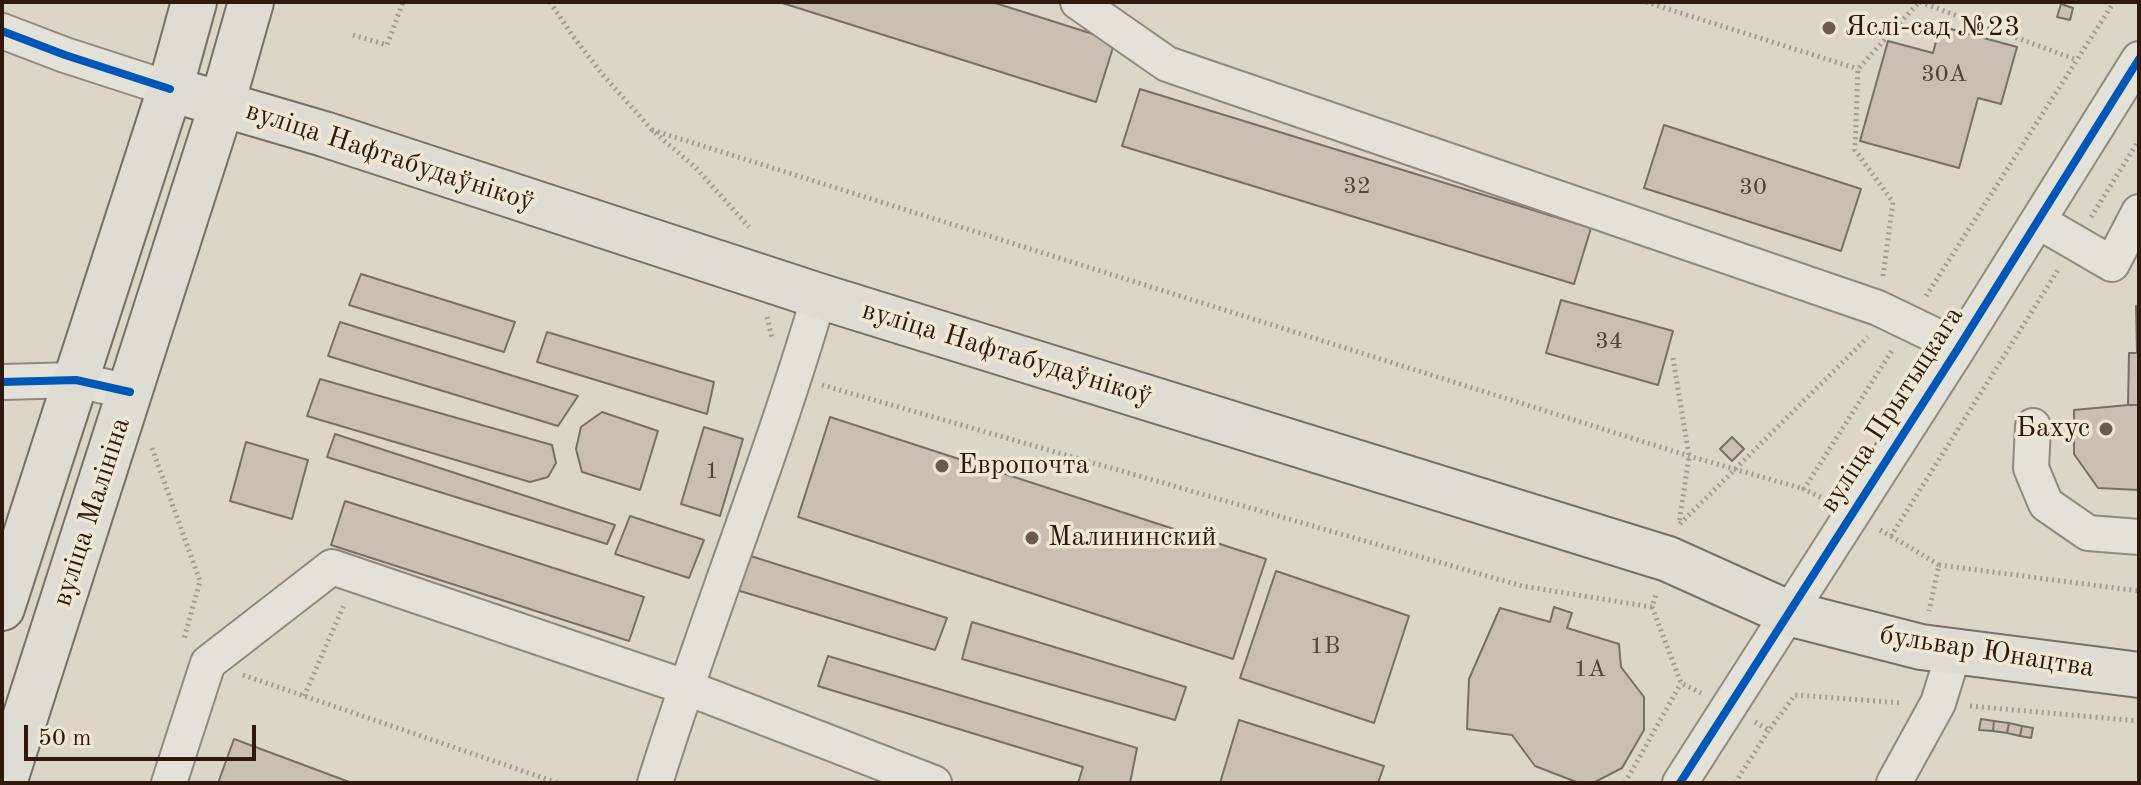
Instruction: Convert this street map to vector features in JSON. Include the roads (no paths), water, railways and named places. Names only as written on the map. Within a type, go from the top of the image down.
[{"type":"main road","points":[[170,89],[194,2]]},
{"type":"main road","name":"вуліца Нафтабудаўнікоў","points":[[222,104],[251,2]]},
{"type":"main road","name":"вуліца Нафтабудаўнікоў","points":[[170,89],[324,134],[819,296],[1196,411],[1673,542],[1788,613]]},
{"type":"main road","name":"вуліца Малініна","points":[[2,608],[170,89]]},
{"type":"main road","name":"вуліца Малініна","points":[[4,783],[222,104]]},
{"type":"main road","name":"бульвар Юнацтва","points":[[1788,613],[1921,647],[2139,675]]},
{"type":"street","points":[[1078,2],[1167,64],[1894,314],[1959,347]]},
{"type":"street","points":[[2,31],[170,89]]},
{"type":"street","name":"вуліца Прытыцкага","points":[[1680,783],[2139,59]]},
{"type":"street","points":[[2038,221],[2112,264],[2139,212]]},
{"type":"street","points":[[655,783],[685,687],[795,377],[819,296]]},
{"type":"street","points":[[2,382],[76,380],[130,392]]},
{"type":"street","points":[[2033,426],[2031,468],[2046,504],[2088,533],[2139,537]]},
{"type":"street","points":[[169,783],[194,657],[332,567],[685,687],[934,783]]},
{"type":"street","points":[[1894,783],[1938,703],[1954,652]]},
{"type":"place","name":"Яслі-сад №23","points":[[1829,28]]},
{"type":"place","name":"Бахус","points":[[2106,429]]},
{"type":"place","name":"Европочта","points":[[942,466]]},
{"type":"place","name":"Малининский","points":[[1032,538]]}]
